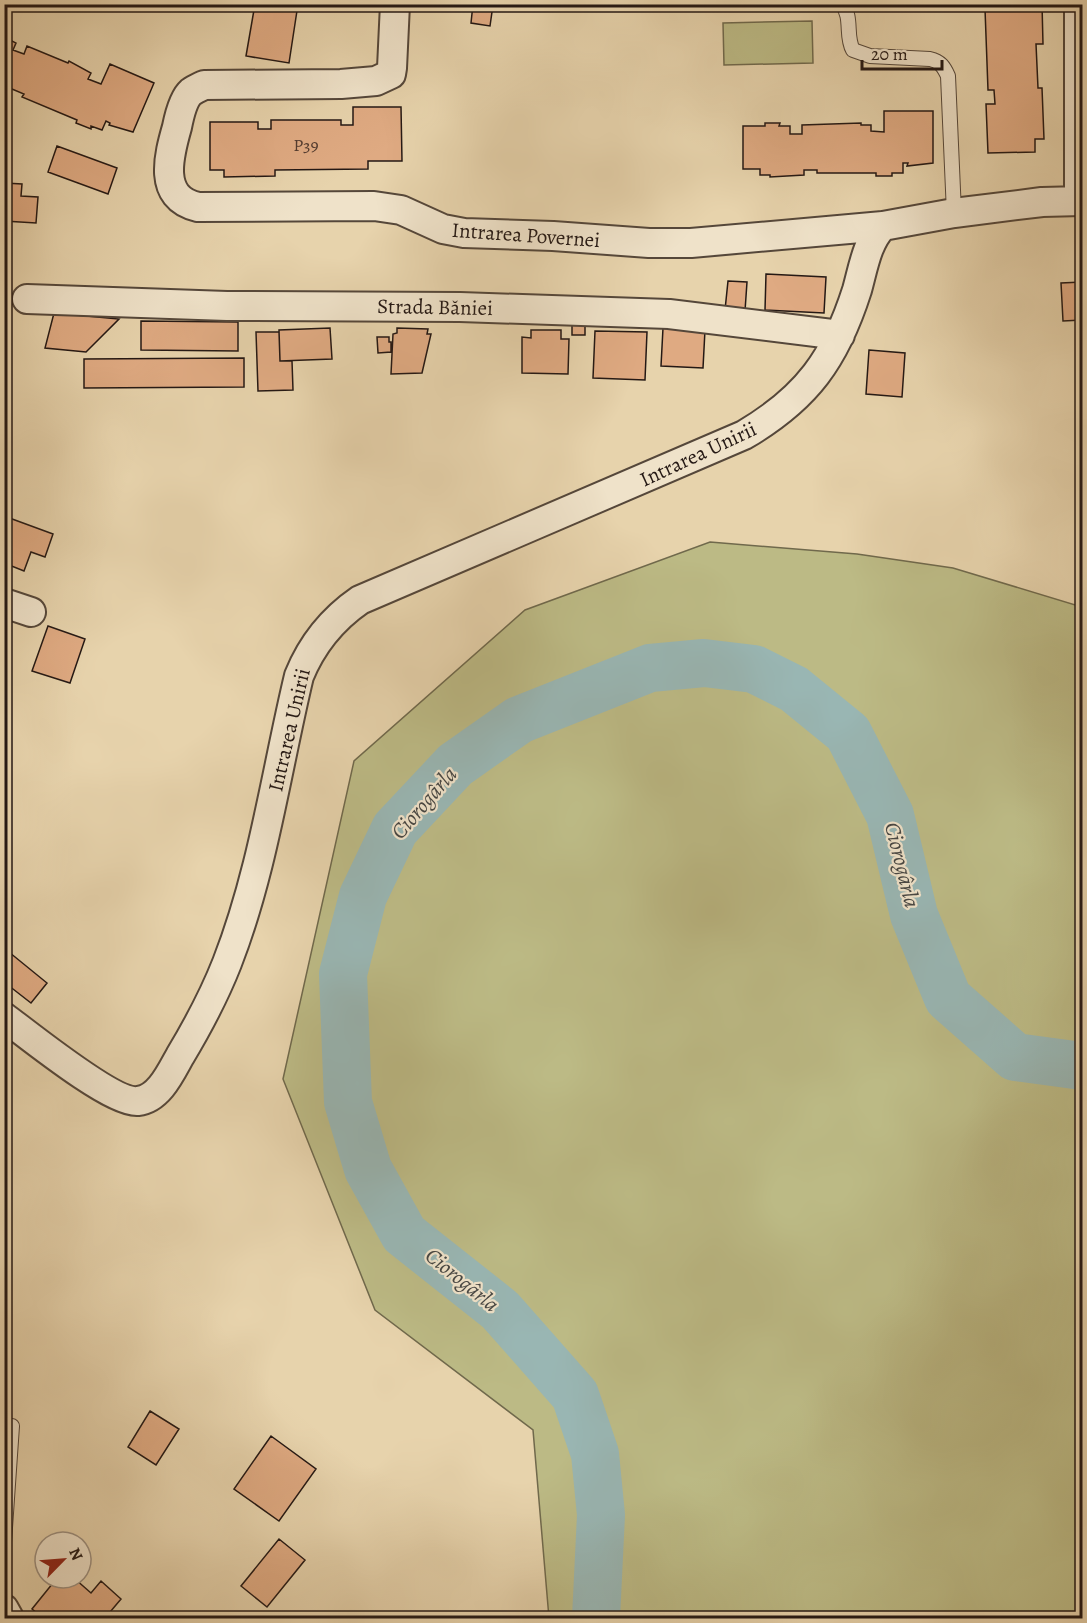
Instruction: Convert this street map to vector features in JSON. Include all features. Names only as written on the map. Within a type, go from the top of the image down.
[{"type":"street","name":"Intrarea Povernei","points":[[395,4],[392,68],[391,74],[385,78],[341,84],[204,86],[192,92],[187,97],[178,122],[168,159],[169,179],[177,195],[184,202],[198,207],[374,206],[401,210],[443,229],[464,233],[553,236],[649,243],[720,242],[883,226],[954,213],[1042,202],[1081,200]]},
{"type":"street","points":[[1079,4],[1081,200]]},
{"type":"street","name":"Intrarea Unirii","points":[[4,1017],[75,1071],[124,1099],[138,1101],[150,1096],[169,1075],[191,1038],[228,962],[256,866],[299,676],[312,647],[322,634],[342,613],[360,600],[744,435],[781,412],[795,400],[817,374],[840,335],[848,317],[873,237],[883,226]]},
{"type":"street","name":"Strada Băniei","points":[[27,299],[227,306],[460,307],[669,314],[840,335]]},
{"type":"street","points":[[4,1610],[9,1618]]},
{"type":"lane","points":[[638,4],[652,4]]},
{"type":"lane","points":[[842,4],[848,17],[850,45],[853,50],[870,56],[937,60],[944,68],[948,76],[954,213]]},
{"type":"lane","points":[[4,1542],[12,1426]]},
{"type":"shaded area","points":[[812,21],[813,63],[724,65],[723,23]]},
{"type":"shaded area","points":[[710,542],[857,554],[953,568],[1082,607],[1082,1618],[549,1618],[533,1430],[375,1310],[283,1079],[354,761],[525,610]]},
{"type":"building","points":[[255,4],[298,4],[289,63],[246,56]]},
{"type":"building","points":[[473,4],[493,5],[490,26],[471,23]]},
{"type":"building","points":[[993,4],[1042,4],[1043,44],[1036,44],[1038,88],[1042,88],[1044,139],[1035,139],[1035,152],[988,153],[986,104],[995,104],[994,90],[988,90],[985,9],[993,8]]},
{"type":"building","points":[[4,35],[16,43],[13,50],[24,54],[27,46],[68,63],[69,61],[91,73],[88,79],[101,84],[110,64],[154,83],[133,132],[109,125],[110,123],[106,121],[102,130],[91,126],[91,129],[76,123],[77,120],[22,97],[24,94],[12,89],[10,93],[4,91]]},
{"type":"building","points":[[353,107],[401,107],[402,161],[368,161],[368,169],[275,170],[275,176],[224,177],[224,170],[210,170],[210,122],[258,122],[258,129],[271,129],[271,120],[341,120],[341,125],[353,125]]},
{"type":"building","points":[[884,111],[933,111],[933,163],[907,166],[908,163],[903,163],[903,173],[892,173],[892,176],[876,176],[876,173],[817,173],[817,170],[804,170],[804,175],[770,177],[770,175],[760,175],[760,169],[743,169],[743,126],[780,123],[779,126],[790,126],[790,134],[802,134],[802,125],[861,123],[861,125],[871,125],[871,131],[884,132]]},
{"type":"building","points":[[57,146],[117,168],[108,194],[48,172]]},
{"type":"building","points":[[4,183],[22,184],[21,196],[38,197],[36,223],[4,221]]},
{"type":"building","points":[[766,274],[826,277],[824,313],[765,310]]},
{"type":"building","points":[[728,281],[747,282],[745,311],[725,310]]},
{"type":"building","points":[[1082,282],[1082,320],[1063,321],[1061,283]]},
{"type":"building","points":[[54,313],[119,319],[86,352],[45,348]]},
{"type":"building","points":[[141,321],[238,322],[238,351],[141,350]]},
{"type":"building","points":[[572,323],[585,323],[585,335],[572,335]]},
{"type":"building","points":[[330,328],[332,359],[280,361],[279,330]]},
{"type":"building","points":[[397,328],[428,329],[427,334],[431,334],[422,373],[391,374],[393,334],[397,333]]},
{"type":"building","points":[[663,328],[705,330],[703,368],[661,366]]},
{"type":"building","points":[[531,330],[561,330],[561,339],[569,339],[568,374],[522,373],[522,337],[531,338]]},
{"type":"building","points":[[595,331],[647,332],[645,380],[593,378]]},
{"type":"building","points":[[256,332],[279,332],[280,361],[292,361],[293,390],[258,391]]},
{"type":"building","points":[[377,337],[389,337],[391,352],[378,353]]},
{"type":"building","points":[[869,350],[905,353],[902,397],[866,394]]},
{"type":"building","points":[[244,358],[244,387],[84,388],[84,359]]},
{"type":"building","points":[[4,516],[53,534],[45,557],[31,552],[24,571],[4,563]]},
{"type":"building","points":[[48,626],[85,639],[70,683],[32,671]]},
{"type":"building","points":[[4,948],[47,983],[31,1003],[4,982]]},
{"type":"building","points":[[150,1411],[179,1429],[156,1465],[128,1447]]},
{"type":"building","points":[[271,1436],[316,1469],[279,1521],[234,1489]]},
{"type":"building","points":[[279,1539],[305,1560],[267,1607],[241,1586]]},
{"type":"building","points":[[101,1581],[121,1599],[105,1618],[43,1618],[32,1609],[47,1590],[88,1590],[91,1593]]},
{"type":"waterway","name":"Ciorogârla","points":[[596,1618],[601,1515],[595,1454],[575,1395],[500,1310],[404,1234],[368,1169],[348,1102],[343,974],[363,896],[395,829],[455,765],[519,720],[650,668],[704,663],[754,669],[794,689],[848,733],[890,815],[914,915],[948,998],[1015,1057],[1082,1066]]}]
